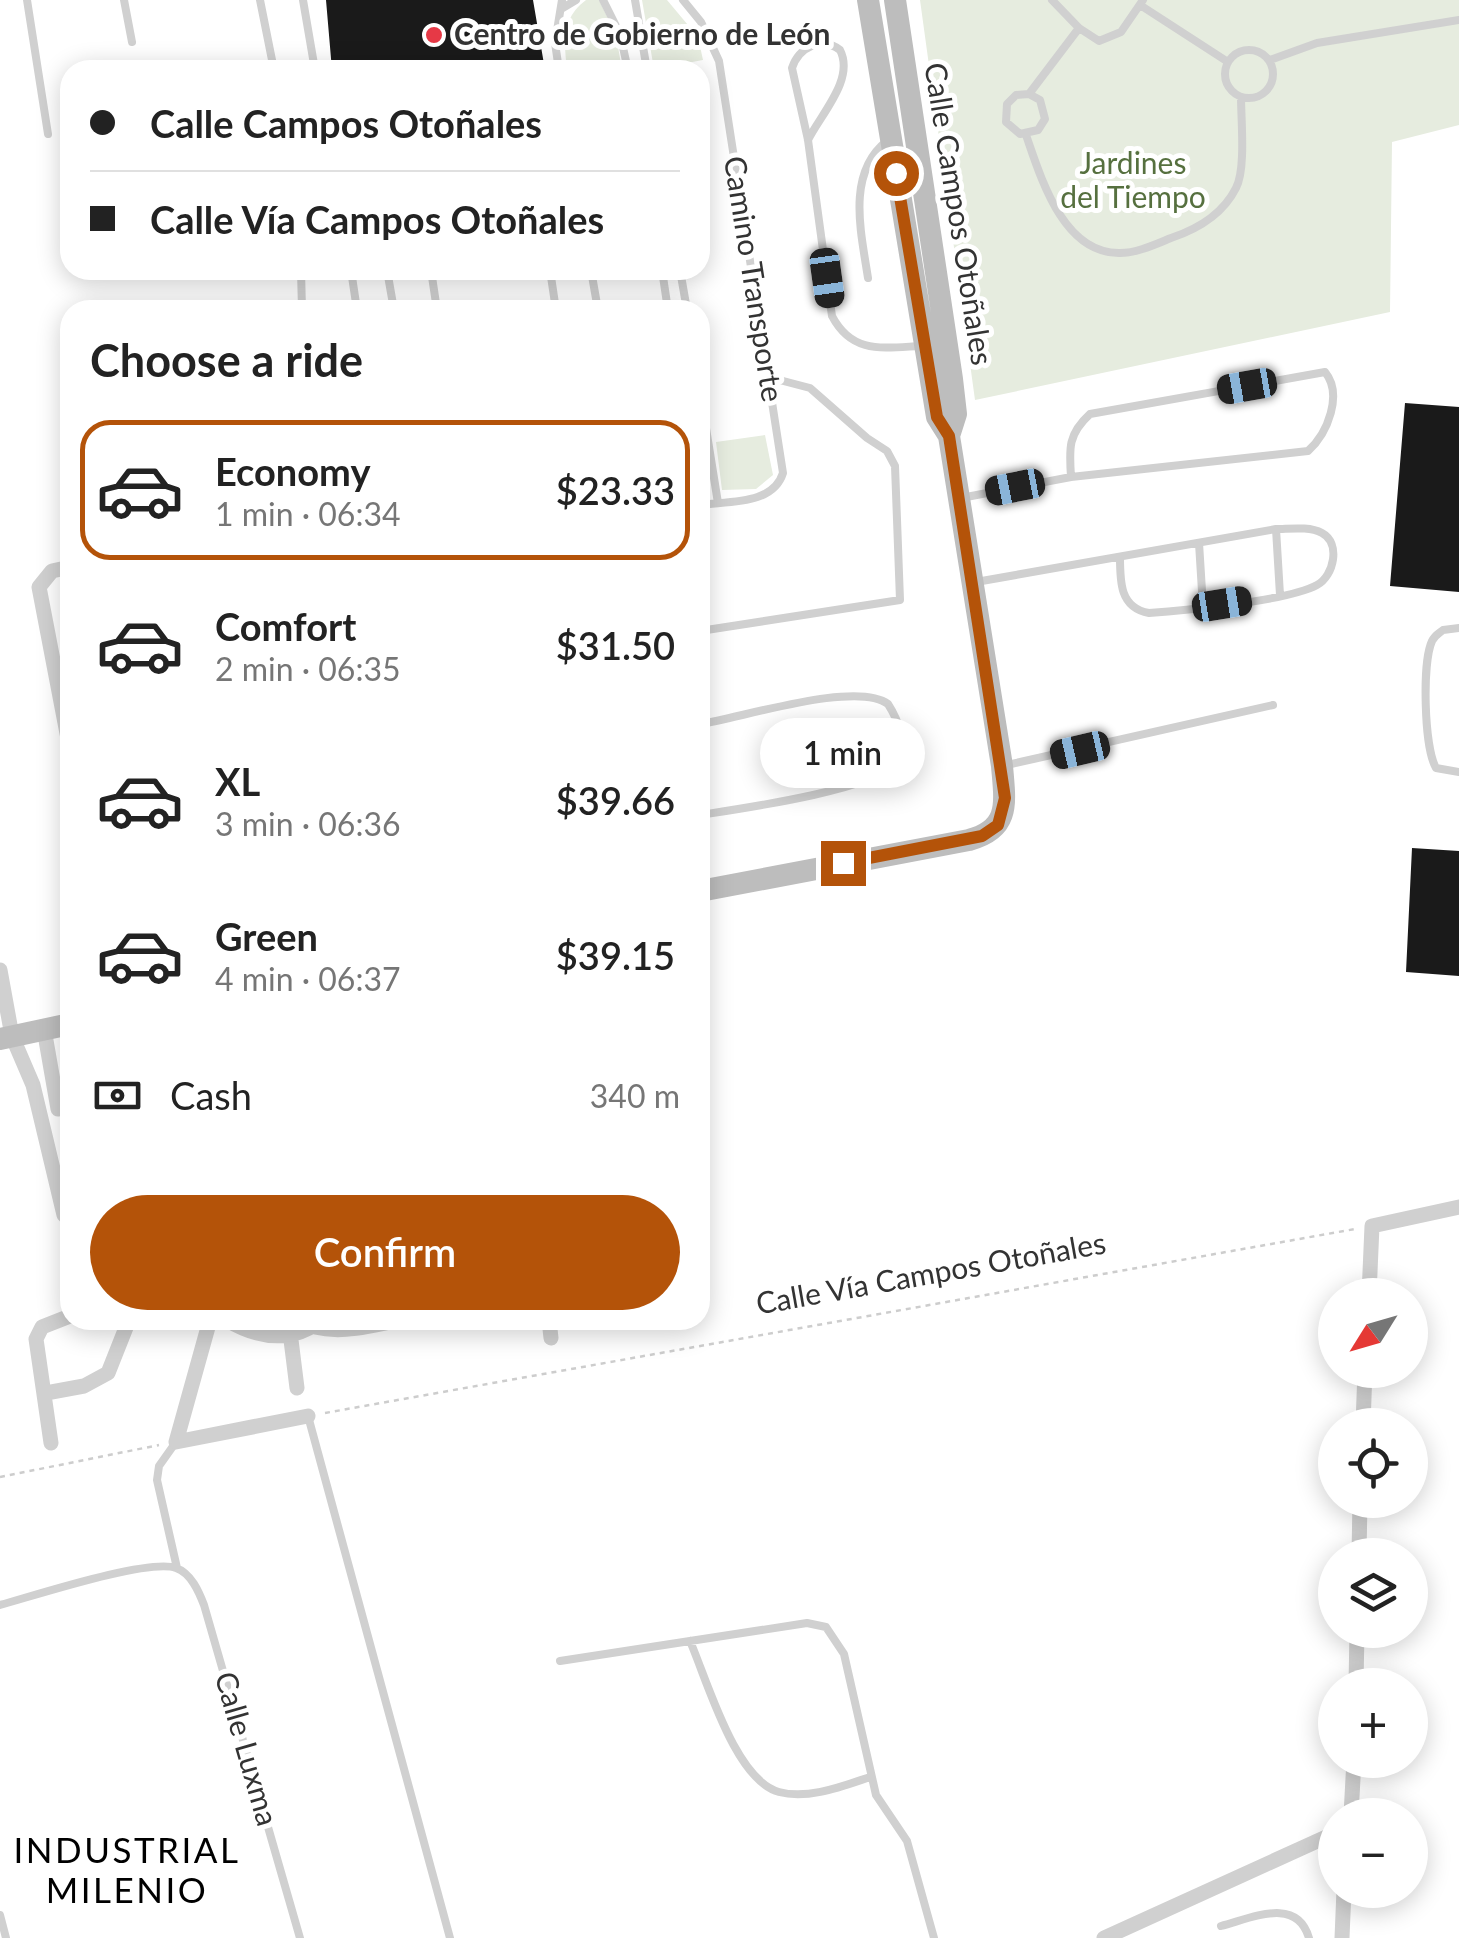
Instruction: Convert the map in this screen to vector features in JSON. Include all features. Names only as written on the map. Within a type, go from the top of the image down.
[{"type":"street","name":"Calle Campos Otoñales","points":[[710,890],[969,840],[998,825],[1005,798],[949,436],[956,414],[890,139],[868,0]]},
{"type":"street","name":"Calle Campos Otoñales","points":[[895,0],[916,133],[936,343]]},
{"type":"street","points":[[60,568],[52,570],[39,588],[60,672]]},
{"type":"street","points":[[0,970],[6,1037],[33,1085],[60,1197]]},
{"type":"street","points":[[6,1037],[60,1026]]},
{"type":"street","points":[[44,1029],[60,1092]]},
{"type":"street","points":[[40,1113],[60,1109]]},
{"type":"street","points":[[52,1164],[60,1162]]},
{"type":"street","points":[[1369,1278],[1372,1226],[1459,1208]]},
{"type":"street","points":[[51,1443],[36,1340],[42,1326],[60,1320]]},
{"type":"street","points":[[46,1393],[84,1386],[108,1373],[126,1330]]},
{"type":"street","points":[[207,1330],[176,1442],[308,1416]]},
{"type":"street","points":[[250,1330],[290,1338]]},
{"type":"street","points":[[295,1330],[290,1338],[297,1388]]},
{"type":"street","points":[[551,1330],[552,1338]]},
{"type":"street","points":[[1104,1938],[1318,1841]]},
{"type":"street","points":[[1342,1938],[1343,1908]]},
{"type":"lane","points":[[27,0],[48,134]]},
{"type":"lane","points":[[124,0],[132,42]]},
{"type":"lane","points":[[260,0],[272,60]]},
{"type":"lane","points":[[304,0],[313,60]]},
{"type":"lane","points":[[558,60],[561,4],[576,0]]},
{"type":"lane","points":[[602,0],[620,34],[626,60]]},
{"type":"lane","points":[[635,0],[645,60]]},
{"type":"lane","name":"Camino Transporte","points":[[683,0],[701,22],[719,62],[783,473],[779,484],[766,496],[710,503]]},
{"type":"lane","points":[[1052,0],[1079,28],[1099,41],[1121,32],[1141,3],[1228,62]]},
{"type":"lane","points":[[1270,60],[1317,43],[1459,20]]},
{"type":"lane","points":[[1079,28],[1029,94],[1011,99],[1004,110],[1009,128],[1026,135],[1042,180],[1085,243],[1121,254],[1198,228],[1228,200],[1239,185],[1241,97]]},
{"type":"lane","points":[[808,140],[842,80],[845,67],[840,50],[827,43],[802,52],[792,68],[808,140],[832,316],[846,338],[869,347],[936,343]]},
{"type":"lane","points":[[1256,50],[1270,60],[1271,85],[1258,96],[1241,97],[1228,86],[1228,62],[1240,51],[1256,50]]},
{"type":"lane","points":[[1026,135],[1043,125],[1046,112],[1040,100],[1029,94]]},
{"type":"lane","points":[[868,278],[862,243],[860,180],[870,159],[890,139],[916,133]]},
{"type":"lane","points":[[957,498],[1071,477],[1308,451],[1321,439],[1335,392],[1334,383],[1325,372],[1090,414],[1075,427],[1068,443],[1071,477]]},
{"type":"lane","points":[[710,628],[900,600],[895,466],[887,452],[810,388],[768,377]]},
{"type":"lane","points":[[710,453],[718,503]]},
{"type":"lane","points":[[972,583],[1199,543],[1276,530],[1319,532],[1330,541],[1332,568],[1321,582],[1280,595],[1149,614],[1132,607],[1121,587],[1120,557]]},
{"type":"lane","points":[[1276,530],[1280,595]]},
{"type":"lane","points":[[1199,543],[1203,607]]},
{"type":"lane","points":[[1459,628],[1443,630],[1430,643],[1425,730],[1436,768],[1459,772]]},
{"type":"lane","points":[[710,722],[864,694],[888,704],[902,743],[901,756],[886,772],[792,800],[710,812]]},
{"type":"lane","points":[[1002,766],[1273,705]]},
{"type":"lane","points":[[308,1416],[450,1938]]},
{"type":"lane","name":"Calle Luxma","points":[[176,1442],[159,1466],[157,1480],[177,1568],[196,1587],[204,1605],[300,1938]]},
{"type":"lane","points":[[0,1605],[139,1569],[177,1568]]},
{"type":"lane","points":[[560,1661],[807,1624],[826,1627],[844,1654],[876,1796],[907,1841],[934,1938]]},
{"type":"lane","points":[[690,1641],[732,1741],[750,1773],[763,1785],[780,1792],[809,1792],[870,1777]]},
{"type":"lane","points":[[1221,1926],[1287,1912],[1305,1924],[1309,1938]]},
{"type":"lane","points":[[0,1915],[6,1938]]},
{"type":"path","name":"Calle Vía Campos Otoñales","points":[[308,1416],[1372,1226]]},
{"type":"path","points":[[0,1477],[176,1442]]},
{"type":"green space","points":[[586,0],[599,0],[616,35],[620,60],[566,60],[568,23]]},
{"type":"green space","points":[[642,0],[667,0],[698,37],[703,60],[652,60]]},
{"type":"green space","name":"Jardines del Tiempo","points":[[920,0],[1459,0],[1459,125],[1392,142],[1390,312],[975,400]]},
{"type":"green space","points":[[765,435],[773,475],[756,489],[722,490],[716,442]]},
{"type":"building","name":"Centro de Gobierno de León","points":[[326,0],[533,0],[543,60],[331,60]]},
{"type":"building","points":[[1405,403],[1459,407],[1459,592],[1390,586]]},
{"type":"building","points":[[1412,848],[1459,851],[1459,976],[1406,972]]},
{"type":"place","name":"Centro de Gobierno de León","points":[[434,35]]},
{"type":"district","name":"INDUSTRIAL MILENIO","points":[[127,1871]]},
{"type":"route","points":[[843,863],[982,836],[998,825],[1005,798],[949,436],[937,417],[896,173]]}]
